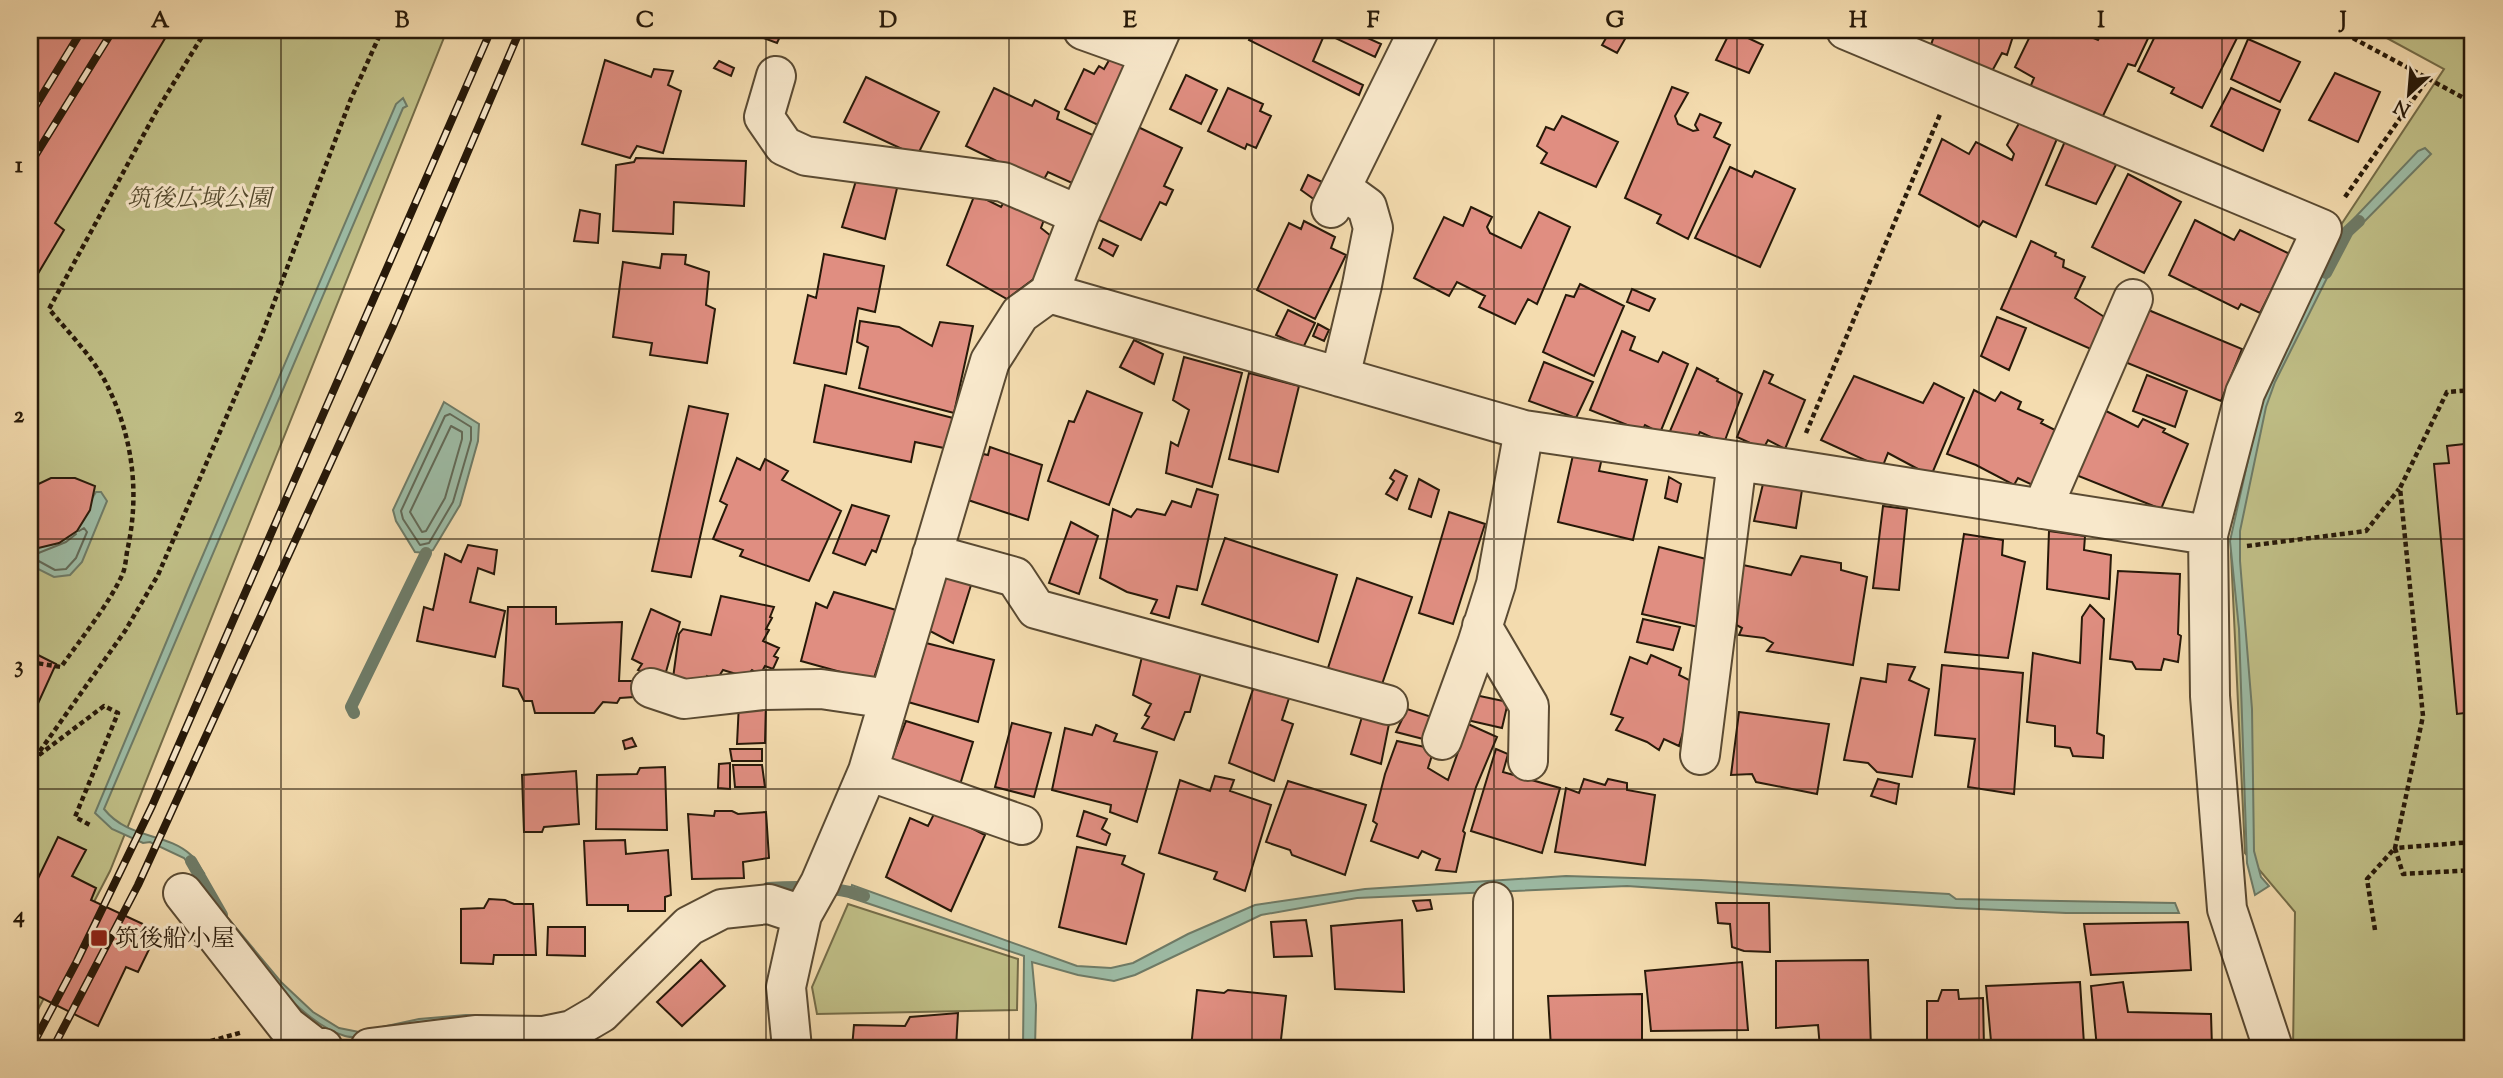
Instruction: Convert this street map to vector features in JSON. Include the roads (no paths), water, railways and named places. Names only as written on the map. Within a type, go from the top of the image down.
[{"type":"street","points":[[792,1048],[786,987],[802,915],[820,883],[868,771],[990,361],[1020,314],[1049,293],[1079,215],[1156,42],[1083,30]]},
{"type":"street","points":[[1340,377],[1373,228],[1367,207],[1336,198],[1419,30]]},
{"type":"street","points":[[1846,30],[2322,229],[2245,393],[2208,534],[2210,696],[2227,909],[2273,1048]]},
{"type":"street","points":[[776,76],[764,117],[784,146],[806,156],[1003,182],[1079,215]]},
{"type":"street","points":[[1049,293],[1524,430],[2208,534]]},
{"type":"street","points":[[2042,509],[2133,299]]},
{"type":"street","points":[[1442,740],[1496,584],[1524,430]]},
{"type":"street","points":[[1700,755],[1737,461]]},
{"type":"street","points":[[932,554],[1015,578],[1036,609],[1388,705]]},
{"type":"street","points":[[1482,626],[1529,706],[1528,761]]},
{"type":"street","points":[[651,688],[684,699],[764,690],[821,689],[889,699]]},
{"type":"street","points":[[868,771],[1022,825]]},
{"type":"street","points":[[183,893],[286,1026],[313,1046],[323,1048]]},
{"type":"street","points":[[1493,902],[1493,1048]]},
{"type":"street","points":[[370,1048],[475,1035],[543,1035],[572,1030],[601,1013],[689,926],[722,909],[769,904],[802,915]]},
{"type":"water","points":[[403,98],[407,106],[403,108],[104,809],[125,826],[181,848],[193,857],[204,873],[197,876],[184,858],[150,842],[143,843],[112,829],[95,813],[396,104]]},
{"type":"water","points":[[2425,148],[2431,154],[2352,234],[2344,229],[2418,151]]},
{"type":"water","points":[[2329,257],[2336,260],[2275,382],[2266,407],[2240,531],[2252,709],[2254,851],[2261,877],[2269,886],[2255,895],[2247,863],[2239,629],[2230,541],[2264,388]]},
{"type":"water","points":[[444,402],[479,424],[478,441],[460,505],[433,550],[426,553],[415,552],[396,521],[393,510]]},
{"type":"water","points":[[96,492],[101,492],[107,501],[82,562],[70,575],[54,577],[30,565],[30,546],[36,547],[76,524]]},
{"type":"water","points":[[1566,876],[1701,880],[1949,894],[1956,899],[2175,903],[2179,913],[2066,913],[1957,908],[1627,886],[1357,898],[1261,915],[1135,975],[1114,981],[1078,975],[1032,962],[1036,1005],[1035,1048],[1023,1048],[1024,956],[849,897],[852,885],[1077,966],[1111,968],[1133,963],[1188,934],[1255,905],[1365,889]]},
{"type":"water","points":[[222,911],[281,982],[313,1012],[339,1028],[359,1032],[419,1019],[466,1015],[531,1017],[366,1037],[345,1036],[309,1016],[275,984],[218,914]]},
{"type":"waterway","points":[[2326,273],[2348,231],[2359,221]]},
{"type":"waterway","points":[[354,713],[351,707],[426,553]]},
{"type":"waterway","points":[[191,861],[222,915]]},
{"type":"waterway","points":[[768,888],[817,888],[864,896]]},
{"type":"railway","points":[[30,115],[82,30]]},
{"type":"railway","points":[[30,164],[113,30]]},
{"type":"railway","points":[[31,1048],[77,961],[152,806],[491,30]]},
{"type":"railway","points":[[53,1048],[138,885],[394,324],[520,30]]},
{"type":"place","name":"筑後船小屋","points":[[99,938]]},
{"type":"park label","name":"筑後広域公園","points":[[199,198]]}]
